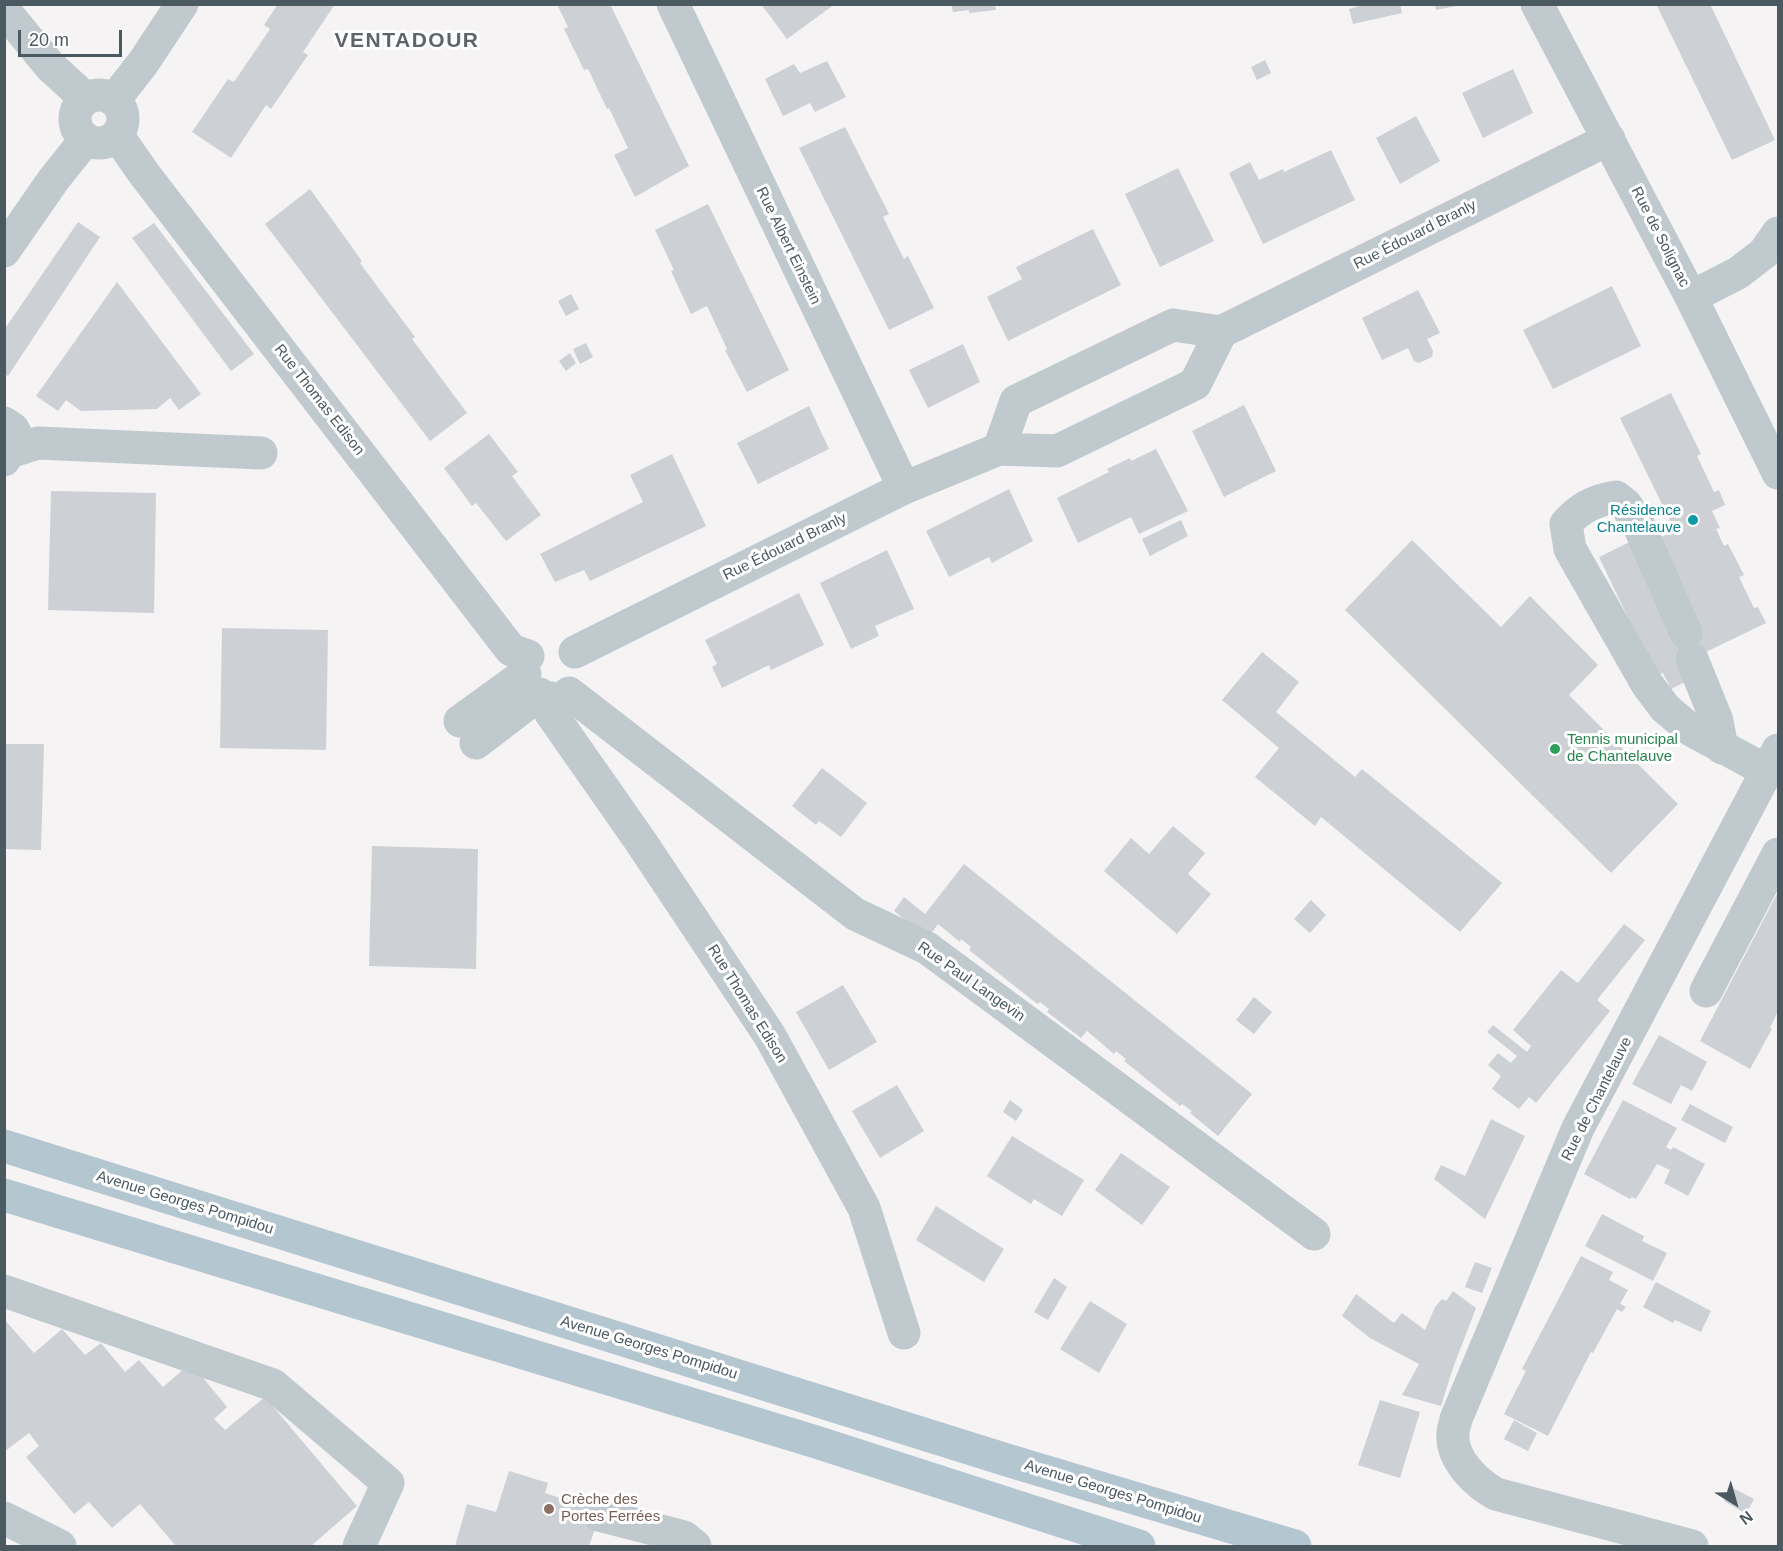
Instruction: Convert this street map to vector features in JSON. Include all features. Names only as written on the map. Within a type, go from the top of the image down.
[{"type":"main road","name":"Avenue Georges Pompidou","points":[[4,1146],[999,1458],[1294,1546]]},
{"type":"main road","points":[[4,1195],[816,1442],[1138,1546]]},
{"type":"street","points":[[101,137],[79,134],[75,119],[80,104],[100,100],[143,63],[182,4]]},
{"type":"street","name":"Rue Albert Einstein","points":[[673,4],[904,488]]},
{"type":"street","name":"Rue de Solignac","points":[[1537,4],[1691,297],[1779,473]]},
{"type":"street","points":[[4,10],[51,66],[122,113],[121,128],[101,137],[54,179],[4,251]]},
{"type":"street","name":"Rue Thomas Edison","points":[[101,137],[145,175],[511,650],[543,683],[550,712],[641,842],[770,1036],[864,1208],[904,1332]]},
{"type":"street","name":"Rue Édouard Branly","points":[[575,652],[904,488],[999,449],[1057,451],[1195,384],[1221,332],[1609,139]]},
{"type":"street","points":[[1691,297],[1738,273],[1764,253],[1779,233]]},
{"type":"street","points":[[999,449],[1016,401],[1173,325],[1221,332]]},
{"type":"street","points":[[9,448],[38,443],[261,453]]},
{"type":"street","points":[[1722,748],[1713,711],[1689,646],[1644,535],[1626,505],[1616,497],[1600,500],[1575,513],[1566,524],[1570,549],[1647,684],[1665,708],[1691,730],[1722,748],[1773,761]]},
{"type":"street","points":[[468,732],[543,683],[580,678],[581,669],[575,652],[569,646],[551,642],[542,644],[543,683]]},
{"type":"street","name":"Rue Paul Langevin","points":[[543,683],[855,914],[927,948],[1314,1234]]},
{"type":"street","name":"Rue de Chantelauve","points":[[1692,1546],[1496,1494],[1480,1486],[1460,1461],[1452,1435],[1456,1419],[1578,1128],[1773,761]]},
{"type":"street","points":[[1706,991],[1779,854]]},
{"type":"street","points":[[4,1291],[273,1385],[388,1483],[359,1546]]},
{"type":"street","points":[[599,1515],[684,1537],[695,1546]]},
{"type":"street","points":[[4,1518],[60,1546]]},
{"type":"building","points":[[278,4],[335,4],[303,52],[308,55],[271,109],[266,105],[231,158],[192,132],[228,79],[234,82],[270,29],[264,25]]},
{"type":"building","points":[[557,4],[610,4],[689,166],[635,197],[614,155],[628,148],[588,69],[584,70],[564,29],[568,27]]},
{"type":"building","points":[[761,4],[835,4],[787,39]]},
{"type":"building","points":[[951,4],[995,4],[996,10],[953,12]]},
{"type":"building","points":[[1367,4],[1400,4],[1402,13],[1353,24],[1349,9]]},
{"type":"building","points":[[1435,4],[1456,4],[1456,6],[1436,10]]},
{"type":"building","points":[[1656,4],[1710,4],[1775,140],[1732,160]]},
{"type":"building","points":[[1265,60],[1271,73],[1257,80],[1251,67]]},
{"type":"building","points":[[827,61],[846,97],[815,112],[810,103],[783,116],[765,79],[794,64],[800,73]]},
{"type":"building","points":[[1513,69],[1533,113],[1483,138],[1462,93]]},
{"type":"building","points":[[1416,116],[1440,161],[1400,184],[1376,138]]},
{"type":"building","points":[[845,127],[889,214],[883,217],[904,259],[908,256],[934,308],[889,330],[799,148]]},
{"type":"building","points":[[1331,150],[1355,200],[1263,244],[1229,173],[1250,162],[1259,180],[1283,169],[1284,172]]},
{"type":"building","points":[[1178,168],[1214,241],[1160,267],[1125,194]]},
{"type":"building","points":[[310,189],[362,261],[360,263],[415,337],[412,339],[467,413],[430,441],[265,224]]},
{"type":"building","points":[[708,204],[789,370],[747,392],[725,350],[727,349],[707,306],[691,314],[655,230]]},
{"type":"building","points":[[78,222],[100,237],[8,376],[4,374],[4,330]]},
{"type":"building","points":[[154,223],[254,354],[231,371],[132,238]]},
{"type":"building","points":[[1093,229],[1121,285],[1008,341],[987,297],[1022,279],[1016,267]]},
{"type":"building","points":[[117,282],[201,394],[179,410],[170,398],[157,409],[81,411],[66,400],[58,411],[36,396]]},
{"type":"building","points":[[1612,286],[1641,346],[1553,389],[1523,330]]},
{"type":"building","points":[[1418,290],[1440,333],[1427,339],[1433,351],[1432,357],[1419,363],[1414,361],[1408,348],[1382,360],[1362,318]]},
{"type":"building","points":[[571,294],[579,309],[566,316],[558,301]]},
{"type":"building","points":[[586,343],[593,357],[580,364],[573,349]]},
{"type":"building","points":[[963,344],[980,382],[928,408],[909,370]]},
{"type":"building","points":[[570,353],[576,363],[566,371],[559,361]]},
{"type":"building","name":"Résidence Chantelauve","points":[[1671,393],[1701,454],[1697,456],[1714,492],[1719,490],[1725,505],[1712,511],[1720,528],[1716,529],[1724,546],[1728,544],[1744,575],[1739,577],[1754,608],[1758,607],[1766,623],[1683,663],[1691,679],[1671,689],[1663,673],[1656,676],[1599,557],[1644,535],[1661,537],[1675,531],[1620,418]]},
{"type":"building","points":[[1244,405],[1276,471],[1224,497],[1192,431]]},
{"type":"building","points":[[809,406],[829,449],[758,484],[737,443]]},
{"type":"building","points":[[489,434],[518,472],[512,476],[541,515],[506,541],[476,503],[472,506],[444,468]]},
{"type":"building","points":[[1156,449],[1188,511],[1139,534],[1131,517],[1078,543],[1057,498],[1109,472],[1107,469]]},
{"type":"building","points":[[672,454],[706,526],[590,581],[584,570],[555,582],[540,554],[643,502],[630,475]]},
{"type":"building","points":[[1009,489],[1033,541],[992,563],[989,557],[949,577],[926,531]]},
{"type":"building","points":[[51,491],[156,493],[154,613],[48,610]]},
{"type":"building","points":[[1181,520],[1188,536],[1150,556],[1142,539]]},
{"type":"building","name":"Tennis municipal de Chantelauve","points":[[1412,540],[1501,627],[1530,596],[1598,665],[1569,695],[1678,804],[1611,873],[1345,610]]},
{"type":"building","points":[[887,550],[914,609],[875,626],[879,636],[851,649],[820,583]]},
{"type":"building","points":[[799,593],[824,645],[771,670],[769,665],[722,688],[712,667],[717,664],[705,640]]},
{"type":"building","points":[[222,628],[328,630],[326,750],[220,748]]},
{"type":"building","points":[[1262,652],[1299,682],[1276,712],[1355,777],[1362,769],[1502,883],[1460,932],[1321,817],[1315,826],[1255,777],[1279,748],[1222,700]]},
{"type":"building","points":[[4,744],[44,744],[41,850],[4,849]]},
{"type":"building","points":[[822,768],[867,803],[841,837],[819,821],[816,825],[792,806]]},
{"type":"building","points":[[1173,826],[1205,853],[1188,874],[1211,894],[1177,934],[1104,871],[1131,838],[1149,854]]},
{"type":"building","points":[[372,846],[478,849],[476,969],[369,966]]},
{"type":"building","points":[[964,864],[1252,1094],[1218,1136],[1190,1113],[1192,1111],[1182,1104],[1180,1106],[1124,1061],[1126,1059],[1116,1051],[1114,1054],[1087,1031],[1081,1038],[1047,1012],[1049,1009],[1040,1002],[1036,1003],[969,950],[971,947],[961,939],[960,942],[938,924],[928,938],[894,911],[904,897],[925,914]]},
{"type":"building","points":[[1778,892],[1778,1011],[1770,1028],[1772,1029],[1750,1069],[1700,1041]]},
{"type":"building","points":[[1311,900],[1326,915],[1310,933],[1294,919]]},
{"type":"building","points":[[1624,924],[1645,940],[1597,1000],[1610,1011],[1536,1103],[1529,1097],[1519,1109],[1492,1089],[1501,1076],[1488,1065],[1498,1053],[1511,1063],[1517,1056],[1487,1032],[1493,1025],[1527,1052],[1531,1046],[1513,1030],[1561,970],[1578,983]]},
{"type":"building","points":[[843,985],[877,1042],[829,1070],[796,1012]]},
{"type":"building","points":[[1254,997],[1272,1012],[1254,1034],[1236,1020]]},
{"type":"building","points":[[1659,1035],[1707,1062],[1692,1091],[1681,1085],[1671,1104],[1632,1084]]},
{"type":"building","points":[[897,1085],[924,1131],[880,1158],[852,1111]]},
{"type":"building","points":[[1010,1100],[1023,1110],[1016,1121],[1003,1112]]},
{"type":"building","points":[[1623,1100],[1677,1128],[1666,1147],[1671,1150],[1673,1147],[1705,1164],[1688,1196],[1664,1183],[1670,1170],[1657,1164],[1636,1199],[1632,1197],[1630,1199],[1584,1174]]},
{"type":"building","points":[[1690,1104],[1733,1127],[1725,1143],[1681,1120]]},
{"type":"building","points":[[1491,1119],[1525,1136],[1485,1219],[1434,1179],[1441,1165],[1465,1176]]},
{"type":"building","points":[[1012,1136],[1084,1180],[1062,1216],[1034,1199],[1031,1204],[987,1176]]},
{"type":"building","points":[[1121,1153],[1170,1187],[1142,1225],[1095,1190]]},
{"type":"building","points":[[936,1206],[1004,1249],[984,1282],[916,1240]]},
{"type":"building","points":[[1602,1214],[1644,1236],[1642,1241],[1667,1253],[1653,1281],[1585,1246]]},
{"type":"building","points":[[1581,1256],[1613,1272],[1609,1280],[1628,1290],[1620,1304],[1626,1307],[1622,1312],[1617,1309],[1593,1353],[1591,1352],[1548,1436],[1504,1414],[1526,1371],[1522,1369]]},
{"type":"building","points":[[1475,1262],[1492,1268],[1482,1293],[1465,1287]]},
{"type":"building","points":[[1054,1278],[1067,1287],[1048,1320],[1034,1312]]},
{"type":"building","points":[[1656,1282],[1711,1311],[1701,1332],[1675,1320],[1673,1323],[1643,1307]]},
{"type":"building","points":[[1453,1291],[1476,1308],[1441,1406],[1402,1395],[1419,1364],[1370,1338],[1342,1316],[1356,1294],[1394,1323],[1402,1313],[1425,1330],[1435,1307],[1442,1299],[1446,1301]]},
{"type":"building","points":[[1090,1301],[1127,1324],[1099,1373],[1060,1349]]},
{"type":"building","points":[[4,1319],[34,1353],[62,1329],[85,1355],[101,1343],[125,1372],[139,1360],[163,1387],[191,1363],[227,1407],[214,1419],[225,1430],[265,1397],[357,1506],[311,1546],[176,1546],[140,1504],[112,1528],[89,1502],[74,1514],[26,1457],[39,1446],[29,1433],[4,1452]]},
{"type":"building","points":[[1380,1400],[1420,1412],[1400,1478],[1358,1465]]},
{"type":"building","points":[[1514,1420],[1537,1433],[1528,1451],[1504,1439]]},
{"type":"building","name":"Crèche des Portes Ferrées","points":[[509,1471],[548,1483],[545,1493],[566,1500],[568,1495],[603,1506],[589,1546],[455,1546],[467,1504],[496,1512]]},
{"type":"building","points":[[1731,1487],[1754,1499],[1746,1514],[1724,1501]]},
{"type":"place","name":"Résidence Chantelauve","points":[[1693,520]]},
{"type":"place","name":"Tennis municipal de Chantelauve","points":[[1555,749]]},
{"type":"place","name":"Crèche des Portes Ferrées","points":[[549,1509]]},
{"type":"district","name":"VENTADOUR","points":[[407,41]]}]
